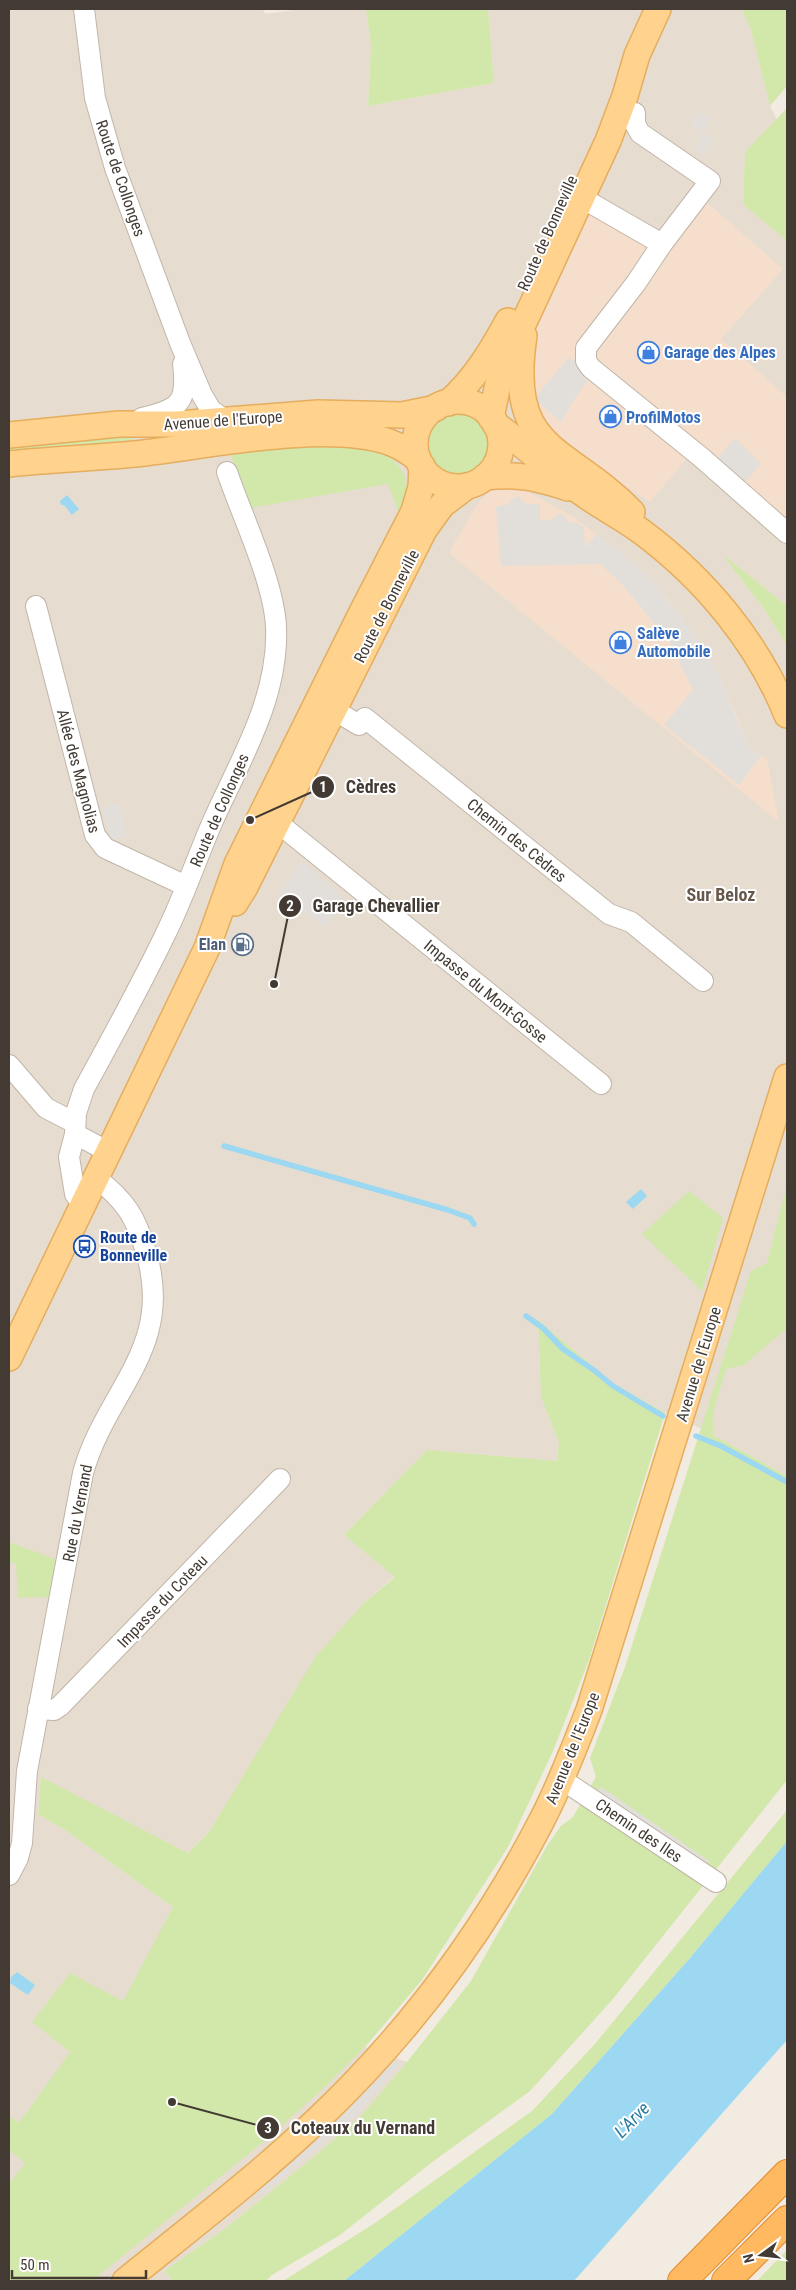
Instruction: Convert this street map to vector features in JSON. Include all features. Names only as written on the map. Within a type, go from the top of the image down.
[{"type":"highway","points":[[682,2281],[787,2174]]},
{"type":"highway","points":[[726,2281],[787,2220]]},
{"type":"main road","name":"Route de Bonneville","points":[[442,405],[473,378],[500,334],[616,85],[636,55],[658,9]]},
{"type":"main road","name":"Route de Bonneville","points":[[493,421],[497,381],[618,116],[636,55]]},
{"type":"main road","points":[[528,312],[522,351],[520,386],[526,410],[534,429],[559,454],[611,491],[738,628],[758,658],[787,715]]},
{"type":"main road","points":[[580,492],[526,476],[507,475],[476,482],[444,484],[429,475],[420,462],[416,442],[418,430],[427,416],[442,405],[472,404],[480,408],[493,421],[580,492],[642,532],[679,564]]},
{"type":"main road","name":"Avenue de l'Europe","points":[[9,433],[119,424],[158,425],[331,412],[394,416],[442,405]]},
{"type":"main road","points":[[476,482],[496,464],[500,452],[500,435],[493,421]]},
{"type":"main road","name":"Avenue de l'Europe","points":[[9,464],[140,453],[282,436],[327,434],[384,441],[402,448],[420,462]]},
{"type":"main road","name":"Route de Bonneville","points":[[9,1358],[207,948],[245,887],[270,816],[326,705],[414,511],[421,487],[420,462]]},
{"type":"main road","name":"Route de Bonneville","points":[[326,705],[424,530],[442,505],[476,482]]},
{"type":"main road","name":"Avenue de l'Europe","points":[[125,2281],[315,2122],[367,2069],[409,2022],[470,1940],[524,1854],[561,1779],[589,1710],[608,1656],[787,1077]]},
{"type":"street","name":"Route de Collonges","points":[[84,9],[90,70],[101,120],[115,168],[180,343],[208,406],[224,420]]},
{"type":"street","points":[[635,113],[635,124],[640,133],[710,181],[586,348],[586,361],[591,368],[709,464],[787,533]]},
{"type":"street","points":[[582,198],[662,244]]},
{"type":"street","name":"Route de Collonges","points":[[119,424],[164,413],[179,404],[183,398],[185,382],[180,343]]},
{"type":"street","name":"Route de Collonges","points":[[83,1205],[75,1194],[69,1167],[77,1107],[84,1090],[166,933],[261,716],[273,678],[276,625],[272,602],[226,472]]},
{"type":"street","name":"Allée des Magnolias","points":[[36,606],[95,835],[105,848],[186,886]]},
{"type":"street","name":"Chemin des Cèdres","points":[[326,705],[359,726],[365,718],[609,914],[631,922],[703,980]]},
{"type":"street","name":"Impasse du Mont-Gosse","points":[[270,816],[602,1084]]},
{"type":"street","points":[[9,1065],[46,1108],[109,1152]]},
{"type":"street","name":"Rue du Vernand","points":[[9,1874],[18,1858],[22,1843],[18,1768],[38,1709],[86,1464],[101,1429],[143,1350],[153,1310],[152,1275],[139,1227],[125,1204],[96,1178]]},
{"type":"street","name":"Impasse du Coteau","points":[[38,1709],[54,1710],[60,1706],[280,1479]]},
{"type":"street","name":"Chemin des Iles","points":[[561,1779],[716,1882]]},
{"type":"shaded area","points":[[9,9],[263,9],[265,14],[301,9],[366,9],[371,46],[368,106],[494,83],[488,9],[742,9],[751,30],[770,106],[777,120],[745,152],[743,203],[787,241],[787,606],[724,556],[762,606],[787,646],[787,1476],[700,1428],[665,1413],[611,1382],[538,1321],[541,1397],[559,1443],[557,1461],[427,1450],[344,1535],[395,1576],[365,1602],[209,1832],[188,1853],[41,1778],[38,1814],[65,1830],[365,2047],[407,2062],[359,2118],[227,2227],[164,2271],[173,2281],[70,2281],[9,2230]]},
{"type":"shaded area","points":[[699,112],[711,120],[703,133],[691,125]]},
{"type":"shaded area","points":[[703,133],[714,140],[704,155],[694,148]]},
{"type":"shaded area","points":[[584,199],[662,244],[705,201],[783,269],[721,339],[787,397],[787,521],[688,457],[650,502],[575,452],[535,417],[528,368],[531,325]]},
{"type":"shaded area","points":[[568,358],[580,362],[590,376],[570,406],[566,404],[570,407],[561,422],[534,399]]},
{"type":"shaded area","points":[[735,438],[761,464],[742,485],[716,460]]},
{"type":"shaded area","points":[[512,483],[572,516],[624,555],[669,600],[706,652],[737,715],[749,748],[767,759],[779,822],[449,553],[474,509],[491,489]]},
{"type":"shaded area","points":[[518,496],[526,504],[540,504],[540,520],[551,520],[559,514],[563,514],[570,523],[578,523],[584,527],[585,545],[587,546],[596,534],[624,555],[653,582],[684,620],[706,652],[721,681],[749,748],[761,756],[739,785],[664,725],[693,690],[669,642],[623,585],[600,564],[501,566],[496,507],[509,504],[511,500]]},
{"type":"shaded area","points":[[119,804],[127,836],[111,840],[103,808]]},
{"type":"shaded area","points":[[302,861],[345,900],[326,927],[278,894]]},
{"type":"shaded area","points":[[601,1787],[709,1861],[704,1869],[596,1794]]},
{"type":"shaded area","points":[[391,2062],[401,2063],[354,2118],[259,2197],[258,2187]]},
{"type":"green space","points":[[366,9],[488,9],[494,83],[368,106],[371,46]]},
{"type":"green space","points":[[742,9],[787,9],[787,86],[770,106],[751,30]]},
{"type":"green space","points":[[787,108],[787,241],[743,204],[745,152]]},
{"type":"green space","points":[[458,413],[470,416],[480,422],[486,432],[489,444],[486,456],[480,466],[470,472],[458,475],[446,472],[436,466],[430,456],[427,444],[430,432],[436,422],[446,416]]},
{"type":"green space","points":[[133,435],[132,440],[9,454],[9,446]]},
{"type":"green space","points":[[339,445],[381,450],[396,463],[405,476],[407,489],[398,511],[388,484],[249,508],[229,449]]},
{"type":"green space","points":[[722,554],[787,606],[787,646],[762,606]]},
{"type":"green space","points":[[787,1185],[787,1328],[744,1365],[726,1369],[714,1409],[713,1435],[787,1476],[787,1780],[612,2000],[530,2091],[431,2163],[340,2235],[272,2275],[266,2281],[173,2281],[164,2271],[227,2227],[359,2118],[407,2062],[471,1981],[548,1844],[561,1826],[573,1817],[596,1777],[590,1758],[625,1667],[751,1271],[767,1263]]},
{"type":"green space","points":[[689,1191],[723,1218],[702,1291],[642,1234]]},
{"type":"green space","points":[[538,1320],[611,1382],[665,1413],[589,1660],[553,1751],[508,1847],[422,1980],[365,2047],[325,2087],[268,2138],[92,2281],[9,2281],[9,2184],[25,2163],[9,2150],[9,2116],[19,2123],[70,2052],[32,2022],[70,1973],[123,2001],[173,1907],[65,1830],[38,1814],[41,1777],[188,1853],[209,1832],[316,1656],[365,1602],[395,1577],[344,1535],[427,1450],[557,1461],[559,1443],[541,1397]]},
{"type":"green space","points":[[9,1542],[57,1560],[50,1597],[18,1598],[16,1563],[9,1563]]},
{"type":"green space","points":[[787,1810],[787,1841],[690,1958],[552,2114],[344,2281],[283,2281],[375,2223],[532,2111],[594,2045]]},
{"type":"green space","points":[[787,2250],[787,2281],[757,2281]]},
{"type":"water","points":[[67,495],[79,509],[72,515],[64,505],[61,505],[60,501]]},
{"type":"water","points":[[641,1189],[647,1196],[633,1209],[626,1202]]},
{"type":"water","name":"L'Arve","points":[[787,1841],[787,2040],[574,2281],[344,2281],[552,2114],[690,1958]]},
{"type":"water","points":[[17,1972],[35,1985],[28,1995],[10,1983],[11,1977]]},
{"type":"waterway","points":[[224,1146],[448,1210],[470,1218],[474,1224]]},
{"type":"waterway","points":[[526,1316],[543,1328],[563,1349],[613,1386],[663,1416]]},
{"type":"waterway","points":[[696,1436],[721,1446],[787,1482]]},
{"type":"place","name":"Garage des Alpes","points":[[648,352]]},
{"type":"place","name":"ProfilMotos","points":[[610,417]]},
{"type":"place","name":"Salève Automobile","points":[[621,642]]},
{"type":"place","name":"Cèdres","points":[[250,820]]},
{"type":"place","name":"Elan","points":[[242,944]]},
{"type":"place","name":"Garage Chevallier","points":[[274,984]]},
{"type":"place","name":"Route de Bonneville","points":[[84,1246]]},
{"type":"place","name":"Coteaux du Vernand","points":[[172,2102]]},
{"type":"district","name":"Sur Beloz","points":[[721,895]]}]
